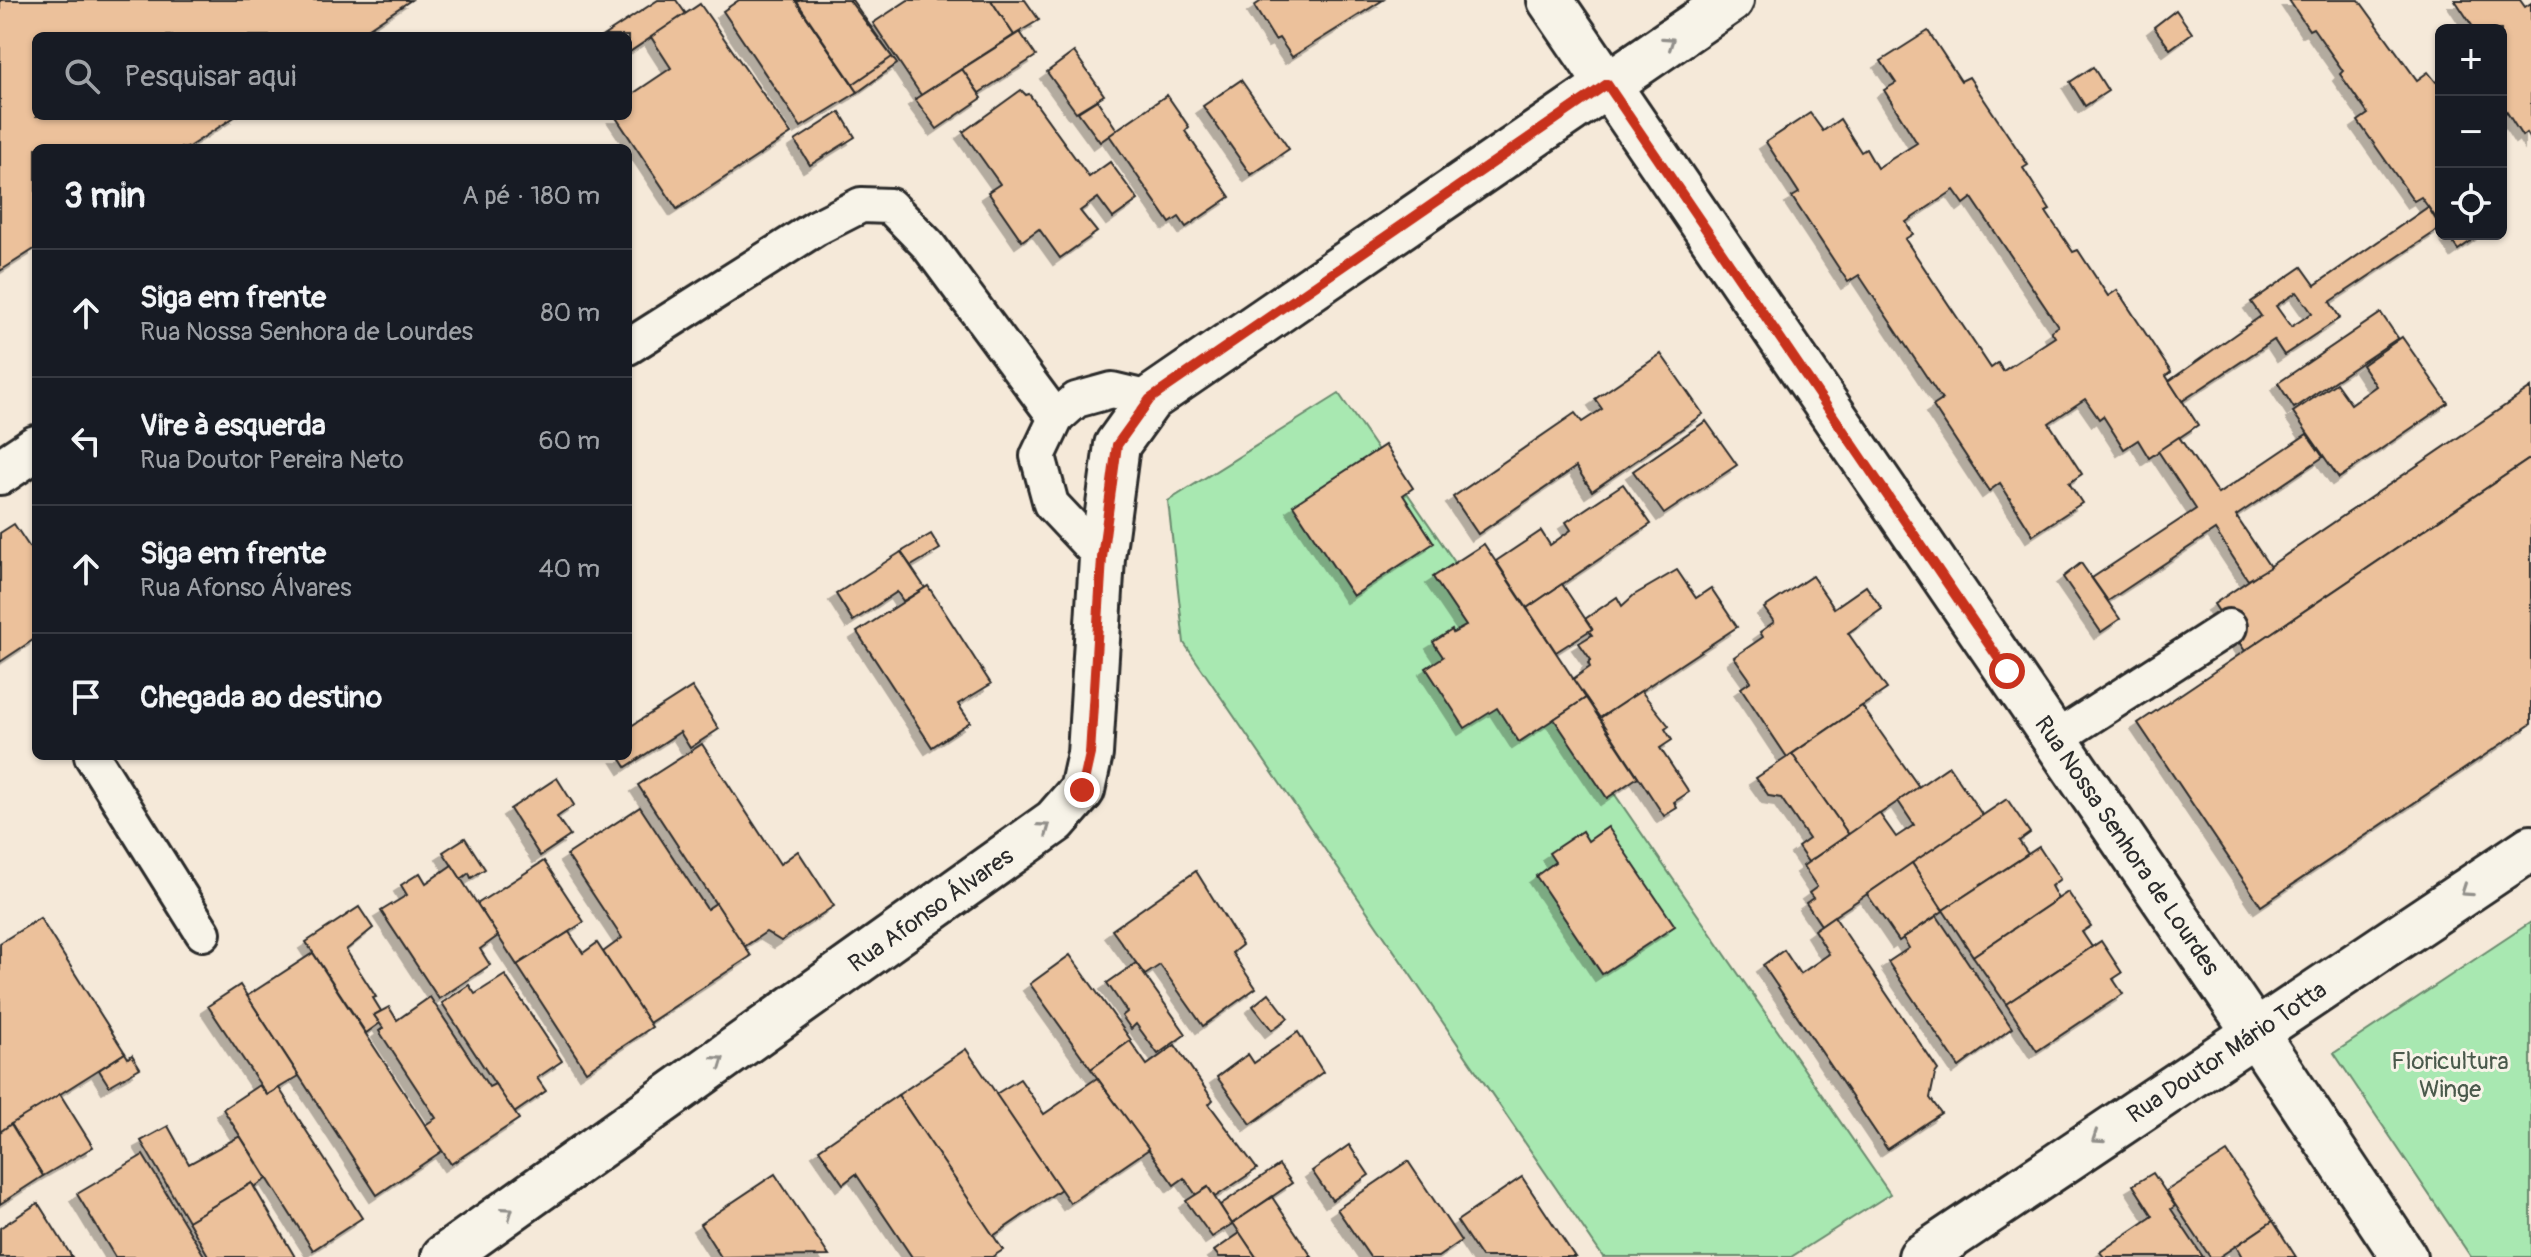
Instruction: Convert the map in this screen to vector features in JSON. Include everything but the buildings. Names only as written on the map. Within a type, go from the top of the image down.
[{"type":"street","name":"Rua Nossa Senhora de Lourdes","points":[[1550,0],[2254,1031],[2404,1257]]},
{"type":"street","name":"Rua Afonso Álvares","points":[[444,1257],[1055,821],[1082,790],[1090,754],[1102,558],[1117,445],[1150,399],[1731,0]]},
{"type":"street","points":[[0,472],[32,451]]},
{"type":"street","name":"Rua Doutor Mário Totta","points":[[1921,1257],[2531,848]]},
{"type":"lane","points":[[632,344],[816,228],[861,205],[890,206],[928,245],[1056,418]]},
{"type":"lane","points":[[1102,558],[1051,504],[1038,456],[1056,418],[1076,400],[1112,390],[1150,399]]},
{"type":"lane","points":[[2055,739],[2229,627]]},
{"type":"lane","points":[[95,760],[203,933]]},
{"type":"green space","points":[[1339,394],[1890,1194],[1791,1257],[1603,1257],[1184,643],[1168,501]]},
{"type":"green space","name":"Floricultura Winge","points":[[2531,922],[2531,1257],[2471,1257],[2334,1053]]},
{"type":"route","points":[[1082,790],[1090,754],[1102,558],[1117,445],[1150,399],[1607,84],[2007,671]]}]
